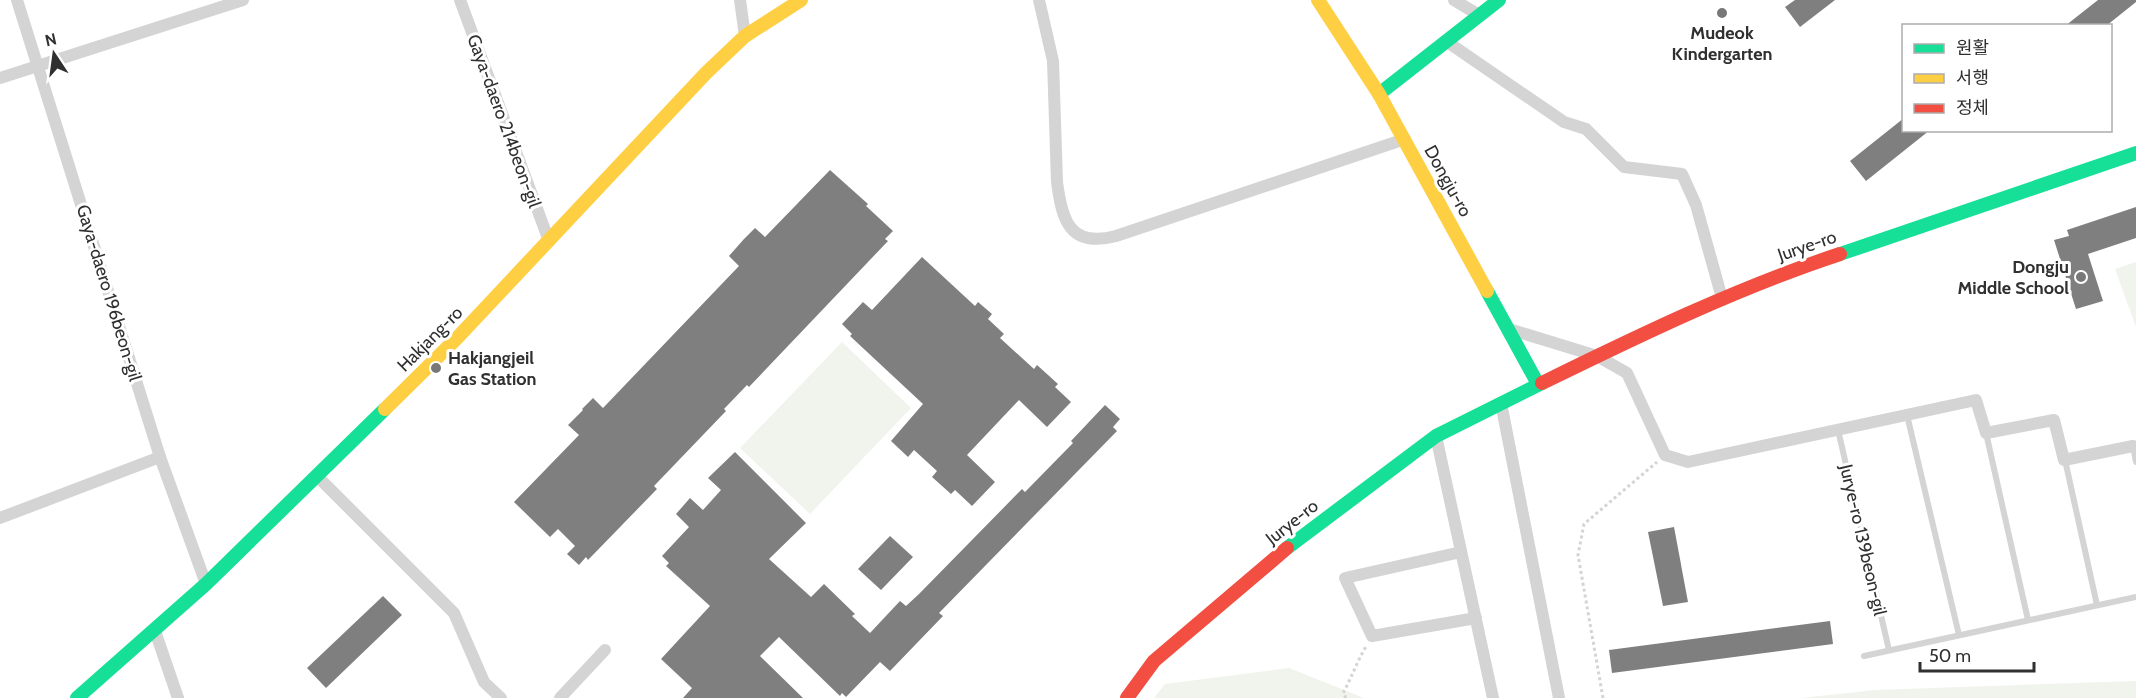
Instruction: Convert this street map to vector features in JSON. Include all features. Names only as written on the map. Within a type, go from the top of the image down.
[{"type":"street","name":"Gaya-daero 196beon-gil","points":[[17,0],[160,457],[206,584]]},
{"type":"street","points":[[0,78],[243,0]]},
{"type":"street","name":"Gaya-daero 214beon-gil","points":[[460,0],[549,241]]},
{"type":"street","points":[[740,0],[745,36]]},
{"type":"street","name":"Hakjang-ro","points":[[77,698],[206,584],[458,337],[706,73],[745,36],[801,0]]},
{"type":"street","points":[[1039,0],[1053,61],[1059,202],[1063,218],[1080,236],[1092,240],[1116,236],[1405,139]]},
{"type":"street","name":"Dongju-ro","points":[[1318,0],[1379,94],[1405,139],[1538,384]]},
{"type":"street","points":[[1454,0],[1479,15]]},
{"type":"street","points":[[1379,94],[1499,0]]},
{"type":"street","points":[[1446,41],[1564,122],[1586,129],[1624,167],[1682,174],[1696,205],[1722,298]]},
{"type":"street","name":"Jurye-ro","points":[[1127,698],[1154,661],[1274,559],[1436,436],[1597,356],[1777,275],[2136,153]]},
{"type":"street","points":[[1509,329],[1597,356],[1627,373],[1665,456],[1688,462],[1976,400],[1986,433],[2054,420],[2064,460],[2133,446]]},
{"type":"street","points":[[1501,403],[1559,698]]},
{"type":"street","points":[[1436,436],[1493,698]]},
{"type":"street","points":[[0,518],[160,457]]},
{"type":"street","points":[[317,476],[454,613],[484,682],[501,698]]},
{"type":"street","points":[[1461,552],[1345,578],[1372,636],[1476,618]]},
{"type":"street","points":[[155,631],[178,698]]},
{"type":"street","points":[[560,698],[604,650]]},
{"type":"lane","points":[[1907,415],[1959,635]]},
{"type":"lane","name":"Jurye-ro 139beon-gil","points":[[1838,430],[1889,650]]},
{"type":"lane","points":[[1986,433],[2028,620]]},
{"type":"lane","points":[[2133,446],[2136,462]]},
{"type":"lane","points":[[2064,460],[2097,605]]},
{"type":"lane","points":[[1864,656],[2136,597]]},
{"type":"path","points":[[1603,698],[1578,555],[1584,524],[1665,456]]},
{"type":"path","points":[[1346,698],[1343,693],[1372,636]]},
{"type":"shaded area","points":[[2136,262],[2136,327],[2115,269]]},
{"type":"shaded area","points":[[842,342],[911,408],[810,514],[740,448]]},
{"type":"shaded area","points":[[1289,668],[1364,698],[1154,698],[1165,684]]},
{"type":"shaded area","points":[[2136,681],[2136,698],[1801,698],[1875,690]]},
{"type":"building","points":[[1795,0],[1835,0],[1800,27],[1785,7]]},
{"type":"building","points":[[2098,0],[2136,0],[2108,24],[2068,24]]},
{"type":"building","points":[[1902,120],[1902,132],[1927,132],[1866,181],[1850,161]]},
{"type":"building","points":[[830,170],[868,204],[866,206],[893,231],[885,239],[888,241],[749,387],[747,385],[724,409],[726,411],[654,486],[657,489],[588,560],[586,557],[579,565],[567,554],[575,546],[558,529],[550,537],[514,502],[579,435],[568,425],[582,409],[593,398],[603,408],[739,266],[729,256],[744,239],[755,228],[765,237]]},
{"type":"building","name":"Dongju Middle School","points":[[2136,207],[2136,238],[2088,254],[2103,301],[2076,309],[2054,240],[2069,236],[2067,230]]},
{"type":"building","points":[[922,257],[975,306],[978,302],[992,314],[988,319],[1004,334],[1000,338],[1034,369],[1037,365],[1058,384],[1055,387],[1071,402],[1047,427],[1019,400],[967,455],[995,482],[972,506],[955,490],[951,494],[932,477],[937,471],[914,450],[908,457],[891,441],[923,404],[850,336],[852,334],[842,324],[863,302],[872,310]]},
{"type":"building","points":[[1105,405],[1120,419],[1113,427],[1117,431],[939,613],[943,616],[890,671],[880,662],[846,697],[842,693],[840,696],[779,637],[760,656],[803,698],[683,698],[692,688],[661,659],[710,606],[666,566],[669,563],[662,556],[689,527],[676,514],[690,498],[703,510],[721,490],[708,478],[735,452],[806,523],[769,559],[811,597],[824,584],[855,614],[852,616],[870,633],[900,601],[906,606],[1022,489],[1025,492],[1073,443],[1071,441]]},
{"type":"building","points":[[1674,527],[1688,602],[1663,606],[1648,532]]},
{"type":"building","points":[[890,536],[913,557],[881,590],[858,569]]},
{"type":"building","points":[[383,596],[402,615],[326,688],[307,668]]},
{"type":"building","points":[[1830,621],[1833,644],[1612,673],[1609,650]]},
{"type":"traffic: fast","points":[[1379,94],[1499,0]]},
{"type":"traffic: fast","points":[[1840,254],[2136,153]]},
{"type":"traffic: fast","points":[[1487,291],[1538,384]]},
{"type":"traffic: fast","points":[[1287,548],[1436,436],[1542,383]]},
{"type":"traffic: fast","points":[[77,698],[206,584],[385,409]]},
{"type":"traffic: slow","points":[[385,409],[458,337],[706,73],[745,36],[801,0]]},
{"type":"traffic: slow","points":[[1318,0],[1379,94],[1487,291]]},
{"type":"traffic: jam","points":[[1542,383],[1726,297],[1840,254]]},
{"type":"traffic: jam","points":[[1127,698],[1154,661],[1287,548]]},
{"type":"place","name":"Mudeok Kindergarten","points":[[1722,13]]},
{"type":"place","name":"Dongju Middle School","points":[[2081,277]]},
{"type":"place","name":"Hakjangjeil Gas Station","points":[[436,368]]}]
